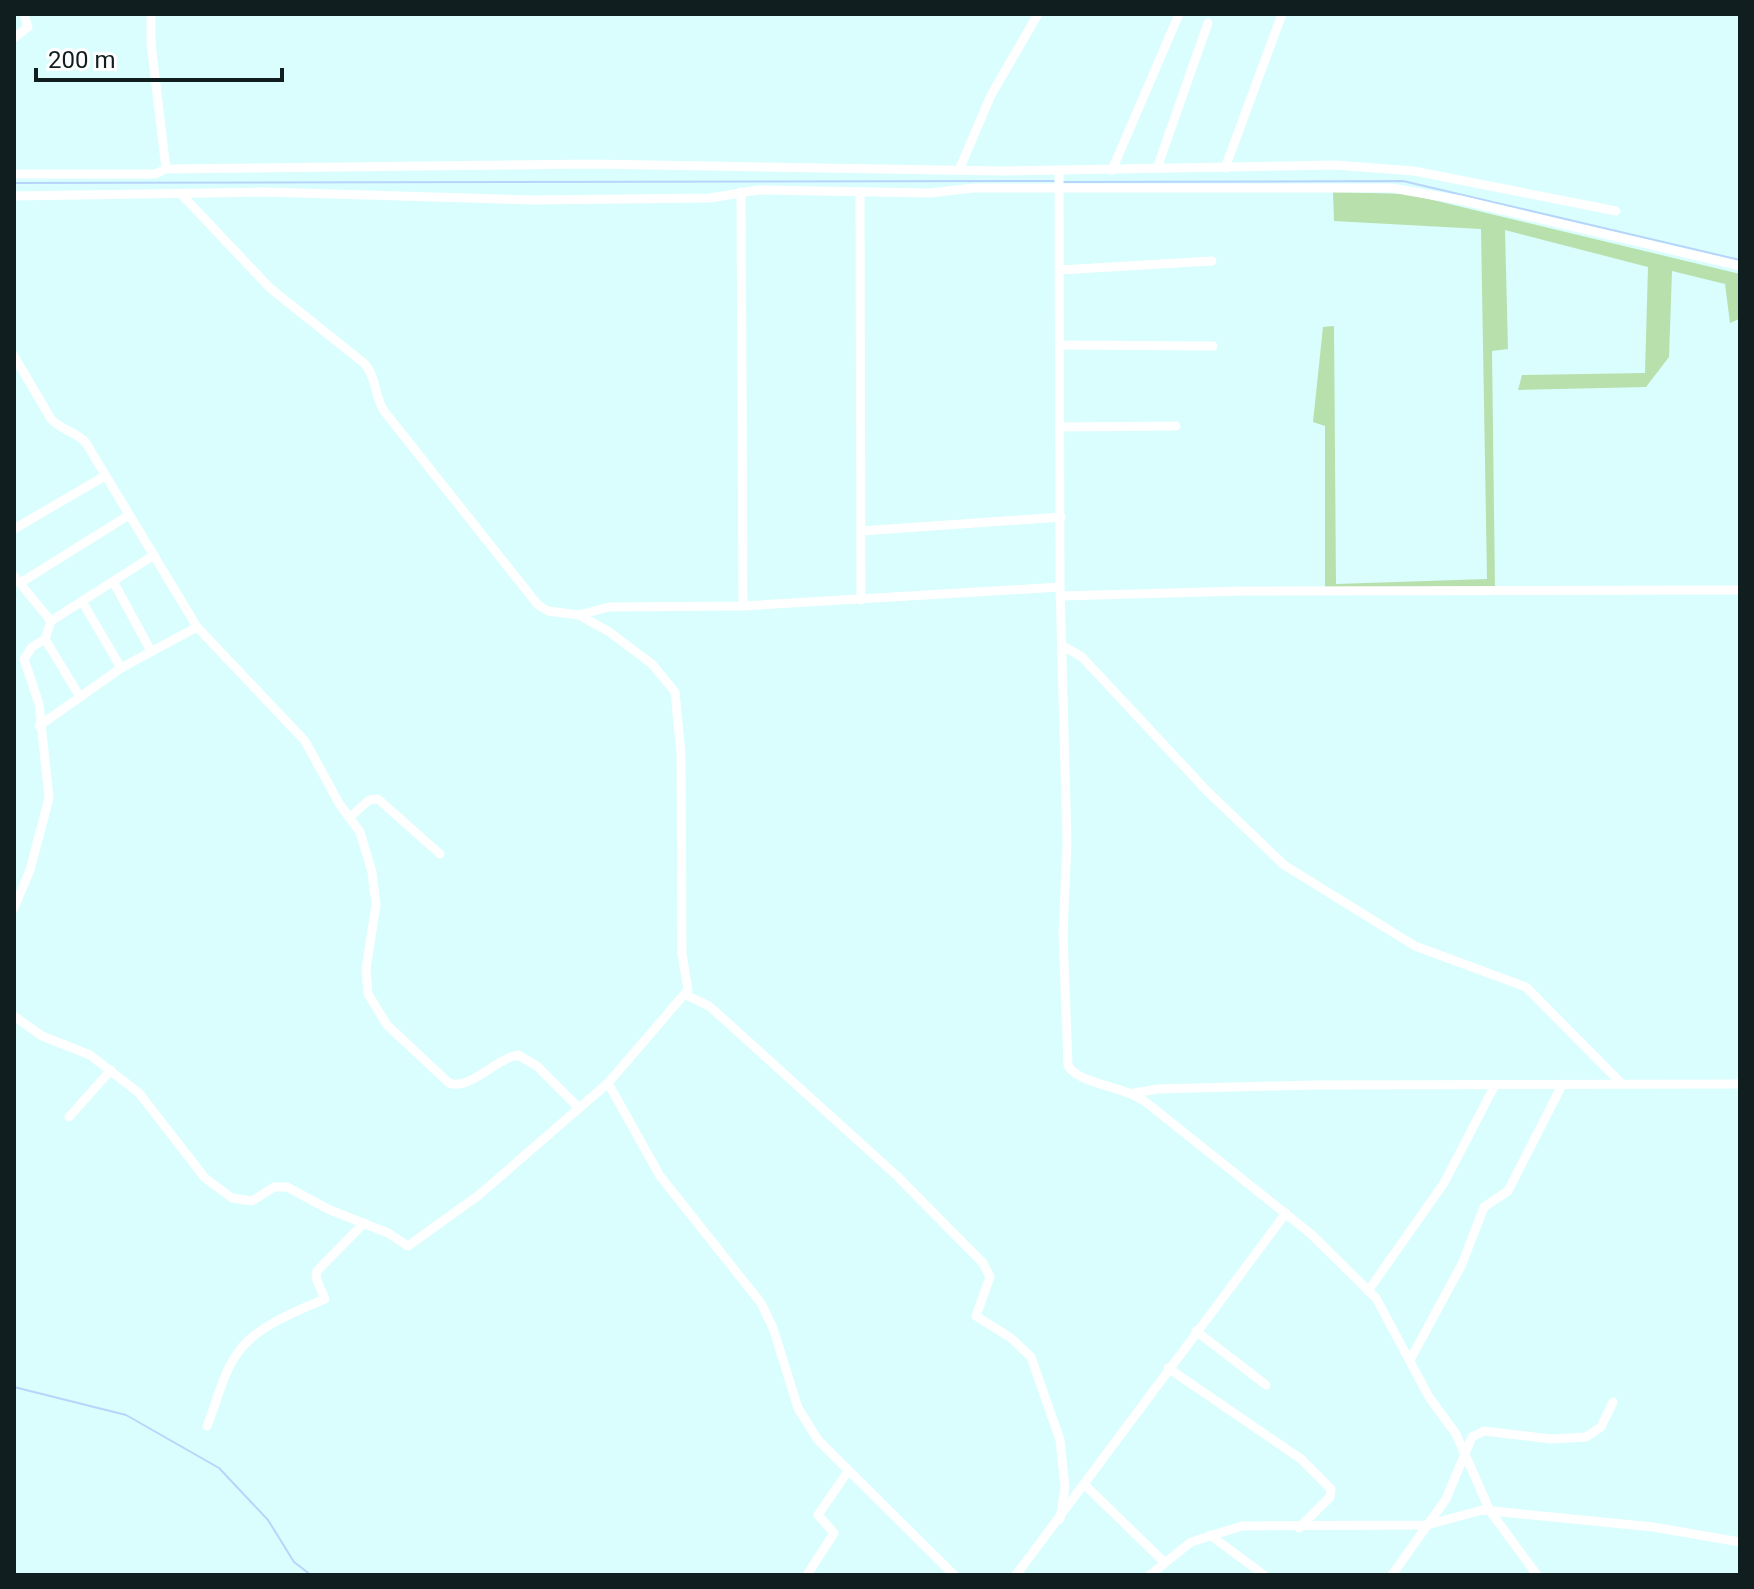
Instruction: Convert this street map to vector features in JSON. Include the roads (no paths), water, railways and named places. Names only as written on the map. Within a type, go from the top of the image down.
[{"type":"street","points":[[14,38],[28,27],[24,14]]},
{"type":"street","points":[[151,14],[151,43],[166,169]]},
{"type":"street","points":[[959,170],[991,95],[1038,14]]},
{"type":"street","points":[[1112,170],[1179,14]]},
{"type":"street","points":[[1225,168],[1282,14]]},
{"type":"street","points":[[1157,168],[1208,23]]},
{"type":"street","points":[[14,174],[155,174],[166,169],[593,164],[959,170],[1058,179],[1392,188],[1460,200],[1740,266]]},
{"type":"street","points":[[14,196],[411,194],[533,200],[710,198],[741,192],[860,192],[1058,179],[1112,170],[1387,167],[1616,211]]},
{"type":"street","points":[[1058,179],[1067,1059],[1075,1076],[1134,1093],[1286,1213],[1368,1291],[1385,1312],[1465,1455],[1490,1511],[1537,1575]]},
{"type":"street","points":[[741,192],[743,606]]},
{"type":"street","points":[[860,192],[861,600]]},
{"type":"street","points":[[182,195],[270,288],[365,364],[376,380],[376,397],[384,411],[538,605],[548,611],[579,615],[609,607],[743,606],[1061,591],[1740,590]]},
{"type":"street","points":[[1060,270],[1212,261]]},
{"type":"street","points":[[1060,345],[1213,346]]},
{"type":"street","points":[[14,356],[51,419],[59,428],[83,439],[197,627],[305,741],[360,832],[372,872],[376,905],[366,981],[368,994],[381,1018],[449,1083],[463,1083],[491,1065],[518,1055],[537,1066],[578,1107]]},
{"type":"street","points":[[1060,427],[1176,426]]},
{"type":"street","points":[[14,529],[105,476]]},
{"type":"street","points":[[51,621],[17,579],[129,515]]},
{"type":"street","points":[[861,531],[1061,517]]},
{"type":"street","points":[[14,908],[30,870],[48,807],[39,704],[24,659],[32,647],[45,639],[51,621],[154,555]]},
{"type":"street","points":[[114,583],[151,651]]},
{"type":"street","points":[[83,603],[121,668]]},
{"type":"street","points":[[14,1016],[42,1036],[90,1055],[111,1070],[158,1113],[205,1178],[232,1198],[252,1201],[282,1186],[410,1246],[479,1195],[608,1083],[686,995],[682,954],[681,754],[675,692],[666,678],[635,649],[579,615]]},
{"type":"street","points":[[39,726],[121,668],[197,627]]},
{"type":"street","points":[[45,639],[80,697]]},
{"type":"street","points":[[1063,646],[1082,657],[1201,784],[1279,861],[1410,944],[1526,987],[1622,1084]]},
{"type":"street","points":[[349,818],[369,800],[378,799],[440,854]]},
{"type":"street","points":[[686,995],[709,1006],[897,1176],[983,1263],[990,1277],[976,1316],[1011,1338],[1031,1357],[1060,1440],[1065,1487],[1060,1519]]},
{"type":"street","points":[[69,1117],[111,1070]]},
{"type":"street","points":[[608,1083],[666,1184],[761,1303],[773,1328],[798,1408],[818,1440],[954,1575]]},
{"type":"street","points":[[1134,1093],[1158,1089],[1315,1085],[1740,1084]]},
{"type":"street","points":[[1368,1291],[1444,1183],[1495,1085]]},
{"type":"street","points":[[1410,1360],[1462,1264],[1484,1207],[1508,1191],[1562,1085]]},
{"type":"street","points":[[1016,1575],[1286,1213]]},
{"type":"street","points":[[207,1426],[228,1370],[241,1347],[275,1324],[325,1299],[316,1278],[317,1271],[364,1223]]},
{"type":"street","points":[[1196,1331],[1266,1385]]},
{"type":"street","points":[[1168,1368],[1301,1459],[1326,1481],[1331,1489],[1330,1497],[1299,1528]]},
{"type":"street","points":[[1392,1575],[1446,1499],[1472,1437],[1484,1431],[1552,1439],[1586,1437],[1601,1427],[1613,1402]]},
{"type":"street","points":[[807,1575],[834,1533],[818,1515],[848,1471]]},
{"type":"street","points":[[1084,1484],[1164,1562]]},
{"type":"street","points":[[1150,1575],[1191,1542],[1250,1525],[1299,1528],[1427,1525],[1462,1513],[1490,1511],[1653,1527],[1740,1542]]},
{"type":"street","points":[[1210,1535],[1264,1575]]},
{"type":"waterway","points":[[14,183],[1056,181]]},
{"type":"waterway","points":[[1063,182],[1403,181],[1740,260]]},
{"type":"waterway","points":[[14,1387],[126,1415],[219,1468],[268,1520],[294,1562],[311,1575]]}]
